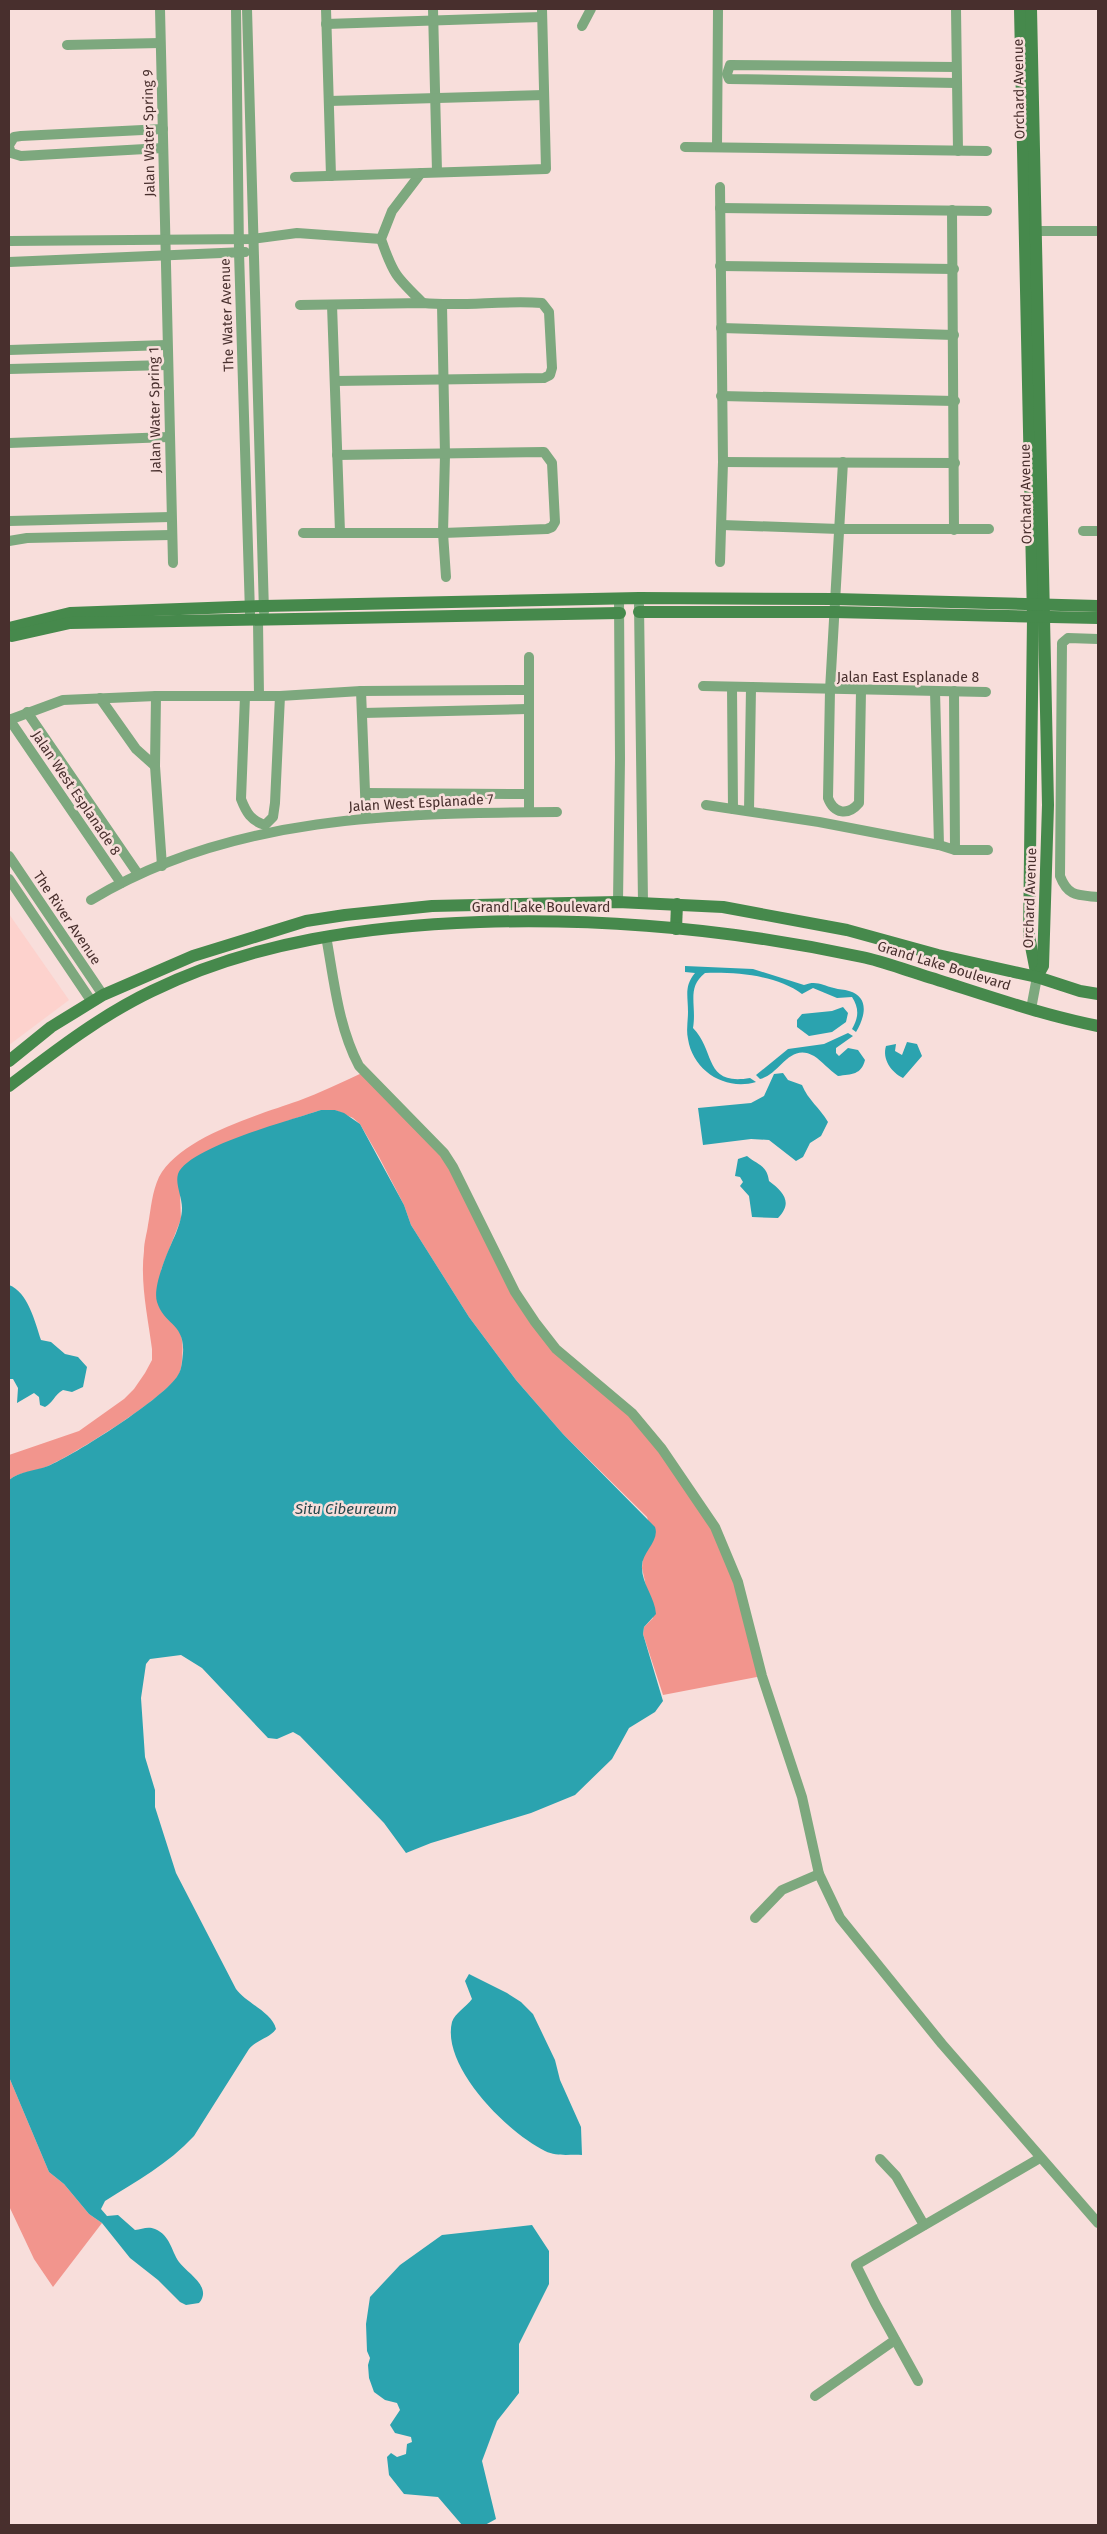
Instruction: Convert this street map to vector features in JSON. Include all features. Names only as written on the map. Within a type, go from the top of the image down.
[{"type":"street","name":"Jalan Water Spring 9","points":[[160,9],[165,256]]},
{"type":"street","name":"The Water Avenue","points":[[236,9],[239,252],[248,555],[250,606],[258,621]]},
{"type":"street","name":"The Water Avenue","points":[[247,9],[252,239],[264,606],[258,621]]},
{"type":"street","points":[[326,9],[331,176]]},
{"type":"street","points":[[433,9],[437,172]]},
{"type":"street","points":[[582,26],[591,9]]},
{"type":"street","points":[[717,147],[718,9]]},
{"type":"street","points":[[956,9],[958,151]]},
{"type":"street","name":"Orchard Avenue","points":[[1020,9],[1031,231]]},
{"type":"street","name":"Orchard Avenue","points":[[1032,9],[1031,231],[1038,618],[1029,936],[1037,977]]},
{"type":"street","points":[[295,177],[546,169],[542,13],[434,21],[326,24]]},
{"type":"street","points":[[67,45],[160,43]]},
{"type":"street","points":[[956,67],[730,65],[727,74],[729,79],[957,83]]},
{"type":"street","points":[[329,101],[544,95]]},
{"type":"street","points":[[163,129],[21,136],[14,137],[9,146],[12,153],[21,156],[163,148]]},
{"type":"street","points":[[685,147],[987,151]]},
{"type":"street","points":[[421,173],[392,211],[381,239],[393,273],[423,303]]},
{"type":"street","points":[[720,187],[723,462],[720,562]]},
{"type":"street","points":[[720,208],[987,211]]},
{"type":"street","points":[[952,210],[955,401],[954,530]]},
{"type":"street","points":[[1031,231],[1098,231]]},
{"type":"street","points":[[9,241],[252,239],[297,233],[381,239]]},
{"type":"street","points":[[9,262],[253,252]]},
{"type":"street","name":"Jalan Water Spring 1","points":[[165,256],[173,563]]},
{"type":"street","points":[[720,266],[954,269]]},
{"type":"street","points":[[300,306],[542,303],[549,312],[552,368],[550,375],[544,378],[335,381]]},
{"type":"street","points":[[332,305],[340,532]]},
{"type":"street","points":[[442,305],[445,455],[443,533],[446,577]]},
{"type":"street","points":[[721,328],[954,335]]},
{"type":"street","points":[[9,350],[167,345]]},
{"type":"street","points":[[9,369],[168,365]]},
{"type":"street","points":[[721,396],[955,401]]},
{"type":"street","points":[[9,442],[169,437]]},
{"type":"street","points":[[303,533],[443,533],[547,529],[552,527],[555,522],[552,463],[544,452],[337,456]]},
{"type":"street","points":[[723,462],[955,463]]},
{"type":"street","points":[[843,462],[830,690],[828,798],[831,806],[843,812],[850,812],[858,802],[861,691]]},
{"type":"street","points":[[9,521],[171,517]]},
{"type":"street","points":[[722,525],[839,529],[989,530]]},
{"type":"street","points":[[1083,530],[1098,531]]},
{"type":"street","points":[[9,541],[27,538],[171,535]]},
{"type":"street","points":[[248,555],[262,555]]},
{"type":"street","points":[[9,628],[70,613],[250,606],[639,598],[835,599],[1098,606]]},
{"type":"street","points":[[639,598],[643,902]]},
{"type":"street","points":[[618,902],[619,599]]},
{"type":"street","points":[[9,637],[70,623],[258,621],[639,612],[834,612],[1098,618]]},
{"type":"street","name":"Orchard Avenue","points":[[1031,1009],[1037,977],[1043,966],[1048,805],[1038,618]]},
{"type":"street","points":[[258,621],[259,696]]},
{"type":"street","points":[[1098,639],[1068,638],[1062,643],[1060,876],[1064,886],[1072,894],[1098,897]]},
{"type":"street","points":[[529,657],[527,709],[529,812]]},
{"type":"street","name":"Jalan East Esplanade 8","points":[[703,686],[861,691],[986,692]]},
{"type":"street","points":[[732,687],[733,809]]},
{"type":"street","points":[[749,811],[751,688]]},
{"type":"street","points":[[9,719],[62,700],[156,696],[280,696],[361,692],[528,690]]},
{"type":"street","points":[[935,691],[939,845]]},
{"type":"street","points":[[954,691],[955,850]]},
{"type":"street","points":[[361,692],[366,817]]},
{"type":"street","points":[[156,696],[155,766],[162,866]]},
{"type":"street","points":[[245,696],[241,799],[248,814],[257,823],[264,825],[273,817],[275,802],[280,696]]},
{"type":"street","points":[[100,698],[127,738],[144,758],[155,766]]},
{"type":"street","points":[[363,713],[527,709]]},
{"type":"street","points":[[27,712],[138,874]]},
{"type":"street","name":"Jalan West Esplanade 8","points":[[9,719],[120,883]]},
{"type":"street","points":[[366,793],[528,794]]},
{"type":"street","points":[[706,805],[939,845],[955,850],[988,850]]},
{"type":"street","name":"Jalan West Esplanade 7","points":[[91,900],[138,874],[224,843],[281,830],[366,817],[557,812]]},
{"type":"street","name":"The River Avenue","points":[[9,856],[98,999]]},
{"type":"street","name":"The River Avenue","points":[[9,880],[98,999]]},
{"type":"street","points":[[590,902],[591,921]]},
{"type":"street","name":"Grand Lake Boulevard","points":[[9,1061],[52,1027],[98,999],[193,956],[306,921],[345,914],[432,906],[643,902],[723,907],[791,918],[847,930],[938,955],[1037,977],[1098,994]]},
{"type":"street","points":[[676,929],[677,904]]},
{"type":"street","name":"Grand Lake Boulevard","points":[[9,1086],[111,1013],[153,991],[239,958],[277,946],[326,936],[382,928],[440,924],[591,921],[766,940],[864,957],[1031,1009],[1098,1026]]},
{"type":"street","points":[[326,936],[341,1018],[349,1048],[359,1066],[444,1153],[453,1167],[515,1292],[535,1322],[556,1349],[632,1413],[662,1449],[715,1527],[738,1582],[762,1676],[802,1797],[819,1874],[831,1901],[851,1934],[1040,2158],[1098,2223]]},
{"type":"street","points":[[755,1918],[782,1890],[819,1874]]},
{"type":"street","points":[[918,2381],[856,2265],[1040,2158]]},
{"type":"street","points":[[880,2159],[896,2176],[924,2225]]},
{"type":"street","points":[[815,2396],[895,2340]]},
{"type":"shaded area","points":[[9,914],[69,1000],[9,1045]]},
{"type":"shaded area","points":[[364,1072],[444,1153],[515,1292],[556,1349],[632,1413],[722,1540],[762,1676],[663,1695],[643,1634],[644,1627],[653,1618],[642,1568],[643,1557],[654,1539],[647,1517],[563,1434],[516,1380],[469,1317],[411,1225],[404,1205],[360,1124],[353,1118],[335,1110],[321,1110],[287,1121],[180,1194],[181,1219],[161,1270],[165,1314],[175,1324],[182,1338],[182,1363],[178,1376],[155,1398],[78,1450],[48,1466],[18,1475],[9,1480],[9,1455],[79,1431],[124,1399],[134,1389],[152,1360],[144,1288],[144,1248],[155,1188],[159,1177],[169,1163],[184,1150],[221,1129],[306,1098]]},
{"type":"shaded area","points":[[9,2077],[49,2172],[64,2184],[89,2214],[102,2223],[53,2287],[34,2259],[9,2206]]},
{"type":"water","points":[[685,966],[753,969],[804,985],[816,983],[847,990],[856,994],[863,1003],[862,1020],[856,1032],[852,1029],[857,1013],[852,997],[837,998],[813,988],[802,994],[781,983],[756,976],[705,973],[699,979],[694,991],[693,1028],[700,1037],[717,1072],[724,1077],[735,1079],[750,1078],[756,1082],[733,1084],[722,1081],[704,1069],[696,1060],[691,1050],[687,1032],[687,991],[689,982],[695,973],[685,972]]},
{"type":"water","points":[[843,1007],[848,1013],[846,1022],[832,1032],[809,1036],[797,1027],[797,1020],[802,1014],[832,1011]]},
{"type":"water","points":[[848,1033],[853,1036],[836,1048],[836,1053],[839,1056],[848,1048],[858,1050],[865,1060],[861,1069],[855,1073],[838,1076],[814,1056],[798,1053],[791,1056],[767,1076],[760,1079],[756,1075],[788,1049],[824,1044]]},
{"type":"water","points":[[907,1042],[917,1044],[922,1056],[903,1078],[889,1065],[886,1060],[885,1051],[886,1046],[896,1044],[895,1051],[902,1055]]},
{"type":"water","points":[[783,1073],[788,1080],[802,1085],[807,1095],[828,1122],[821,1136],[810,1143],[803,1157],[796,1161],[769,1140],[751,1139],[703,1145],[698,1108],[751,1103],[764,1096],[774,1074]]},
{"type":"water","name":"Situ Cibeureum","points":[[321,1110],[335,1110],[344,1113],[360,1124],[404,1205],[411,1225],[469,1317],[516,1380],[563,1434],[655,1527],[655,1537],[643,1561],[642,1572],[656,1614],[644,1627],[643,1634],[663,1701],[655,1712],[629,1728],[612,1759],[575,1795],[531,1813],[431,1843],[406,1853],[384,1823],[300,1736],[293,1732],[277,1739],[268,1738],[202,1668],[181,1655],[150,1659],[146,1664],[141,1698],[145,1757],[155,1790],[155,1807],[176,1873],[236,1989],[274,2023],[276,2029],[249,2049],[194,2136],[163,2164],[105,2201],[101,2209],[107,2216],[118,2215],[135,2230],[152,2228],[164,2235],[179,2262],[197,2281],[203,2291],[199,2303],[186,2305],[180,2302],[158,2280],[130,2258],[102,2223],[89,2214],[64,2184],[49,2172],[9,2077],[9,1480],[23,1473],[48,1466],[97,1439],[156,1397],[178,1375],[182,1365],[183,1343],[177,1330],[160,1310],[156,1295],[159,1277],[181,1218],[182,1204],[177,1178],[186,1164],[200,1154],[242,1136]]},
{"type":"water","points":[[747,1156],[764,1168],[769,1181],[779,1189],[785,1198],[786,1203],[783,1213],[778,1218],[752,1217],[749,1196],[740,1186],[743,1182],[740,1177],[735,1176],[738,1159]]},
{"type":"water","points":[[9,1285],[16,1289],[26,1301],[41,1340],[51,1342],[65,1354],[78,1357],[87,1367],[83,1387],[72,1392],[63,1390],[45,1407],[40,1405],[39,1397],[34,1393],[17,1403],[18,1388],[13,1379],[9,1379]]},
{"type":"water","points":[[469,1974],[507,1993],[521,2002],[533,2014],[555,2060],[560,2080],[581,2127],[582,2155],[554,2154],[530,2142],[513,2130],[496,2114],[480,2097],[467,2078],[457,2059],[451,2040],[453,2019],[472,1999],[465,1981]]},
{"type":"water","points":[[532,2225],[549,2251],[549,2284],[519,2344],[519,2393],[497,2421],[482,2461],[496,2519],[485,2525],[462,2525],[438,2497],[404,2494],[389,2475],[387,2457],[391,2453],[397,2457],[406,2454],[407,2444],[412,2442],[411,2437],[395,2433],[390,2425],[400,2410],[397,2403],[385,2400],[374,2392],[369,2378],[368,2365],[370,2358],[367,2351],[366,2324],[370,2297],[400,2265],[442,2235]]}]
